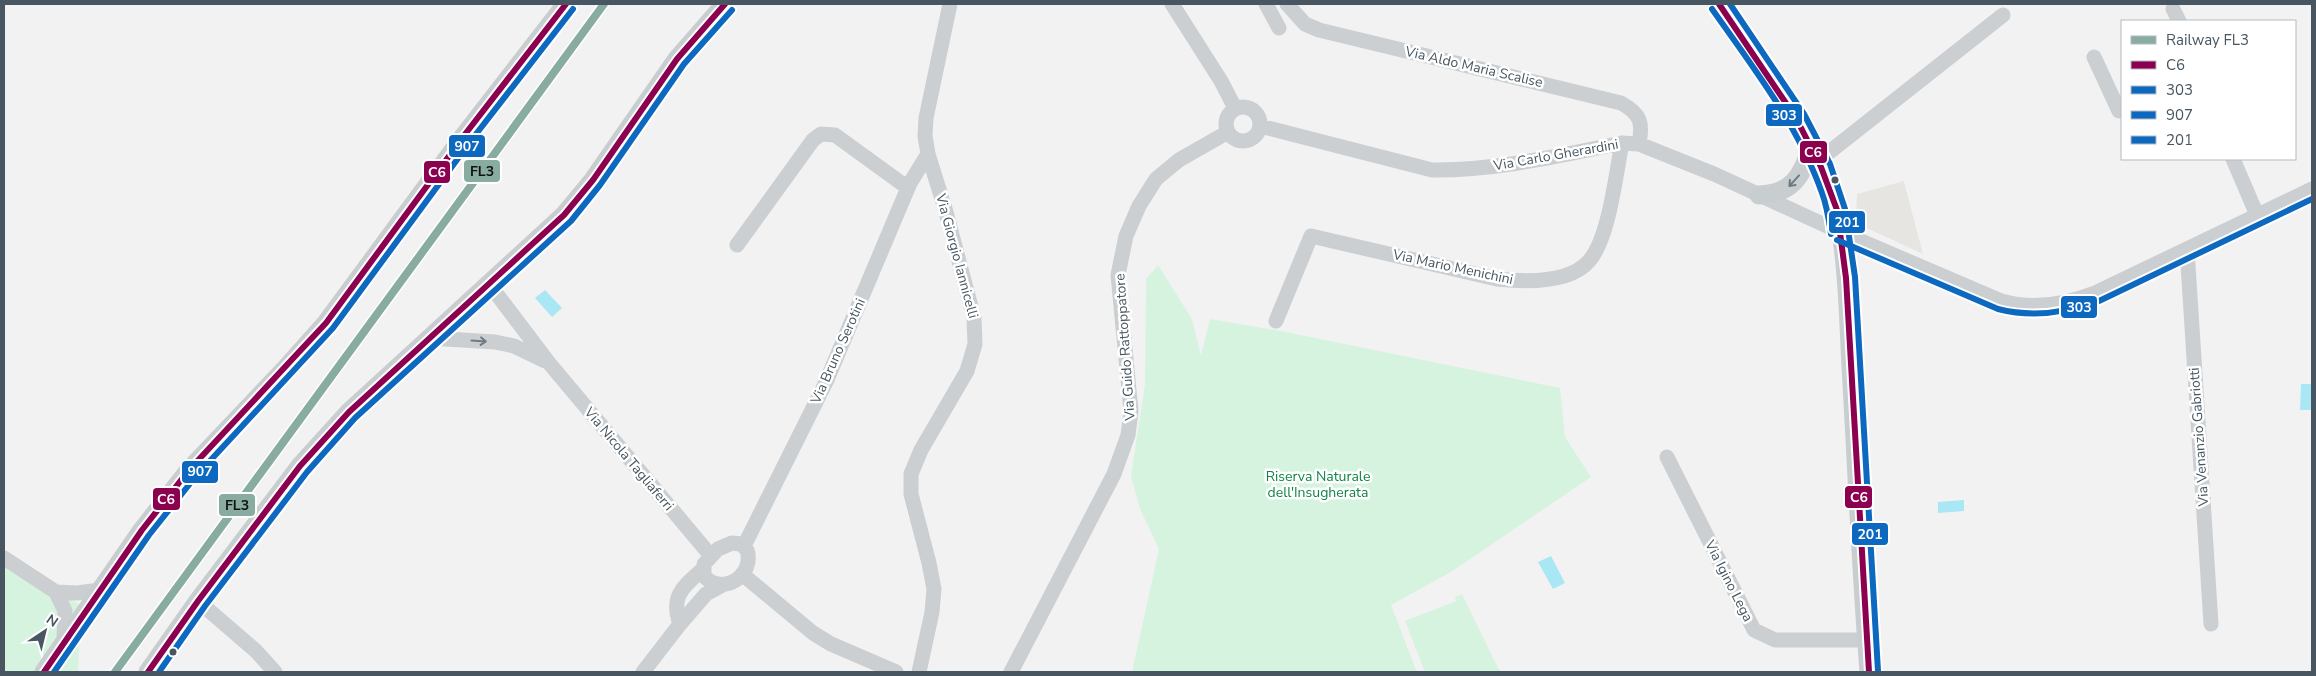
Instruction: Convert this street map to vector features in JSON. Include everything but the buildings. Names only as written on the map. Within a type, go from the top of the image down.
[{"type":"main road","points":[[44,672],[100,590],[189,470],[326,323],[460,140],[566,4]]},
{"type":"main road","points":[[148,672],[198,601],[300,466],[349,412],[564,215],[578,199],[677,59],[725,4]]},
{"type":"main road","points":[[1719,4],[1776,87],[1815,154],[1832,193],[1840,232],[1849,336],[1869,672]]},
{"type":"main road","points":[[1759,195],[1783,191],[1789,187],[1815,154]]},
{"type":"street","name":"Via Giorgio Iannicelli","points":[[919,672],[932,612],[934,589],[911,494],[911,474],[921,450],[967,370],[972,357],[975,338],[972,310],[928,154],[925,136],[926,118],[950,4]]},
{"type":"street","points":[[1172,4],[1221,81],[1235,108]]},
{"type":"street","points":[[1266,4],[1279,28]]},
{"type":"street","name":"Via Aldo Maria Scalise","points":[[1287,4],[1305,24],[1319,30],[1621,104],[1634,113],[1640,122],[1642,128],[1639,144]]},
{"type":"street","points":[[1815,154],[2002,15]]},
{"type":"street","points":[[2094,57],[2121,112]]},
{"type":"street","points":[[1244,107],[1253,110],[1258,117],[1260,126],[1255,135],[1246,140],[1236,139],[1228,132],[1226,119],[1235,108],[1244,107]]},
{"type":"street","name":"Via Carlo Gherardini","points":[[1260,126],[1432,170],[1454,170],[1498,165],[1622,142],[1639,144],[2001,301],[2022,306],[2062,303],[2084,298],[2312,189]]},
{"type":"street","name":"Via Guido Rattoppatore","points":[[1016,671],[1117,466],[1128,435],[1131,411],[1118,275],[1126,236],[1139,206],[1156,179],[1178,160],[1228,132]]},
{"type":"street","points":[[737,245],[813,140],[821,134],[835,135],[908,188]]},
{"type":"street","name":"Via Mario Menichini","points":[[1276,321],[1311,236],[1516,281],[1554,278],[1573,273],[1589,262],[1597,251],[1603,234],[1622,142]]},
{"type":"street","name":"Via Bruno Serotini","points":[[744,546],[826,382],[908,188],[928,154]]},
{"type":"street","points":[[2233,160],[2257,215]]},
{"type":"street","name":"Via Venanzio Gabriotti","points":[[2187,249],[2211,624]]},
{"type":"street","name":"Via Nicola Tagliaferri","points":[[489,284],[549,363],[707,562]]},
{"type":"street","name":"Via Nicola Tagliaferri","points":[[430,338],[495,342],[514,346],[549,363]]},
{"type":"street","name":"Via Igino Lega","points":[[1666,457],[1754,630],[1775,640],[1866,640]]},
{"type":"street","points":[[642,672],[706,594],[721,586],[732,583],[742,574],[748,556],[744,546],[738,543],[729,543],[686,584],[677,599],[675,608],[680,624]]},
{"type":"street","points":[[4,558],[56,592],[77,593],[100,590]]},
{"type":"street","points":[[707,562],[704,576],[721,586]]},
{"type":"street","points":[[742,574],[792,616],[822,638],[896,672]]},
{"type":"street","points":[[56,592],[65,611],[64,642]]},
{"type":"street","points":[[198,601],[256,651],[275,672]]},
{"type":"shaded area","points":[[1904,181],[1923,254],[1856,223],[1857,194]]},
{"type":"green space","name":"Riserva Naturale dell'Insugherata","points":[[1158,265],[1192,319],[1201,356],[1210,319],[1281,331],[1560,388],[1565,437],[1591,477],[1451,572],[1391,605],[1417,672],[1132,672],[1159,549],[1140,509],[1131,476],[1145,385],[1146,279]]},
{"type":"green space","points":[[4,562],[79,604],[81,607],[78,672],[4,672]]},
{"type":"green space","points":[[1462,594],[1498,668],[1502,672],[1425,672],[1405,621],[1456,601],[1455,597]]},
{"type":"water","points":[[545,290],[562,308],[552,317],[535,298]]},
{"type":"water","points":[[2301,384],[2312,384],[2311,410],[2300,410]]},
{"type":"water","points":[[1964,500],[1964,511],[1938,513],[1938,502]]},
{"type":"water","points":[[1551,556],[1565,583],[1553,589],[1538,562]]},
{"type":"rail line","name":"FL3","points":[[115,672],[604,4]]},
{"type":"transit line","name":"C6","points":[[44,672],[142,530],[189,470],[326,323],[466,133],[566,4]]},
{"type":"transit line","name":"C6","points":[[148,672],[198,601],[300,466],[349,412],[564,215],[593,180],[677,59],[725,4]]},
{"type":"transit line","name":"C6","points":[[1719,4],[1796,118],[1821,167],[1837,210],[1846,278],[1869,672]]},
{"type":"transit line","name":"201","points":[[1730,4],[1804,114],[1830,164],[1845,209],[1855,277],[1878,671]]},
{"type":"transit line","name":"907","points":[[54,672],[149,535],[196,476],[333,328],[473,138],[573,9]]},
{"type":"transit line","name":"303","points":[[1712,9],[1773,97],[1800,144],[1824,198],[1831,234]]},
{"type":"transit line","name":"907","points":[[159,672],[205,606],[307,472],[355,418],[571,221],[600,185],[684,64],[732,10]]},
{"type":"transit line","name":"303","points":[[1837,240],[1998,309],[2011,312],[2049,313],[2074,309],[2099,301],[2312,199]]}]
